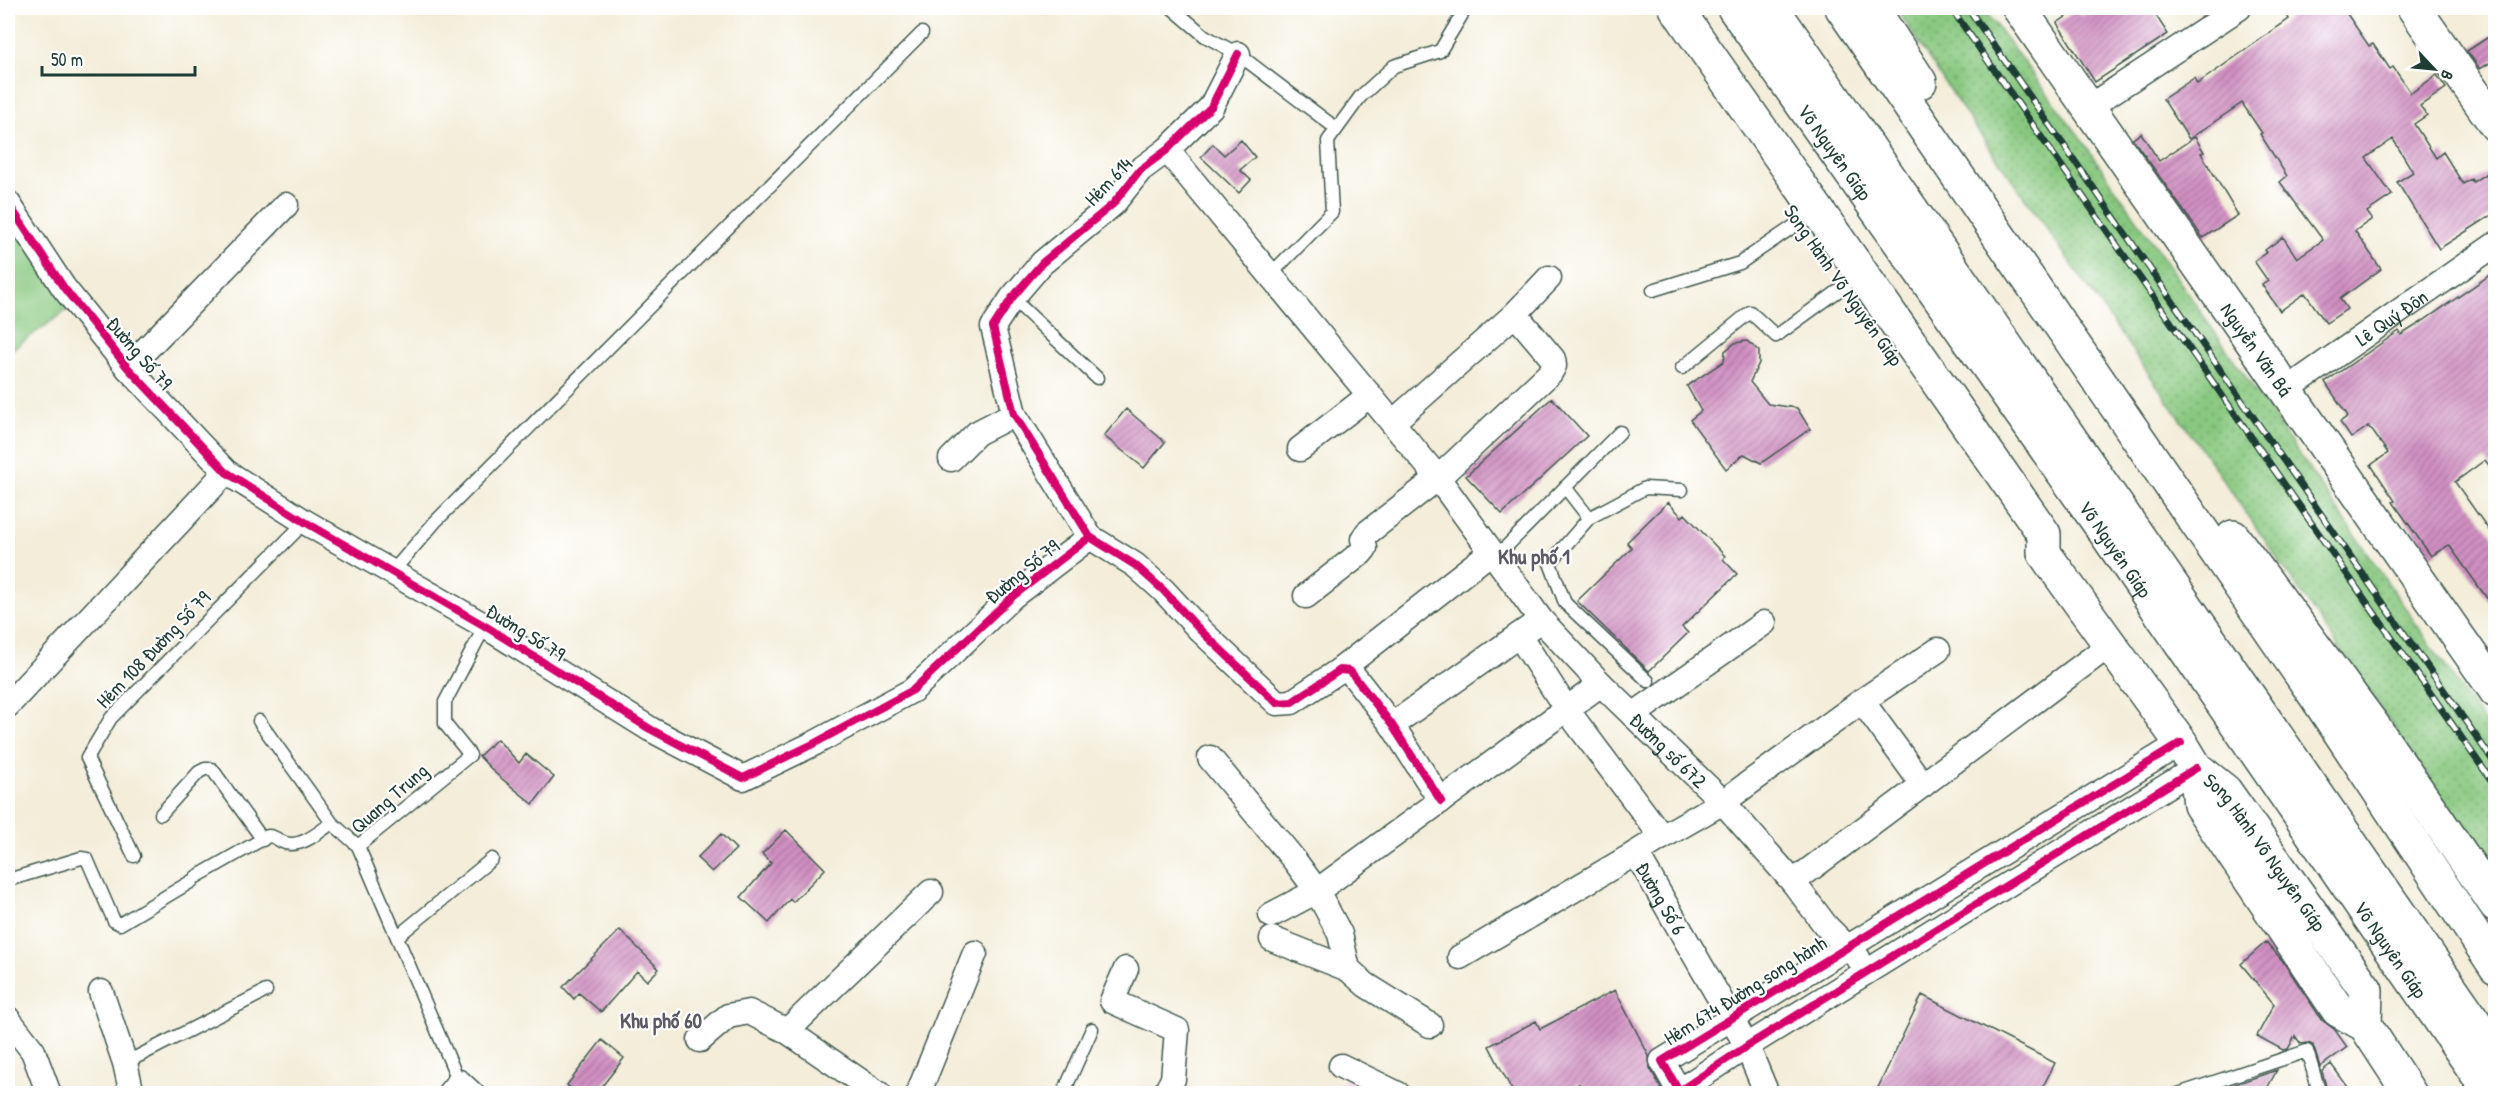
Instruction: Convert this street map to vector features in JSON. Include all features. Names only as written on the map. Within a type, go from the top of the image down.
[{"type":"main road","name":"Song Hành Võ Nguyên Giáp","points":[[1652,8],[2027,549],[2044,553]]},
{"type":"main road","name":"Song Hành Võ Nguyên Giáp","points":[[1676,8],[2044,534],[2044,553],[2111,644],[2188,756],[2200,805],[2338,1010],[2365,1025],[2410,1094]]},
{"type":"main road","name":"Võ Nguyên Giáp","points":[[1734,8],[2098,522],[2491,1094]]},
{"type":"main road","name":"Võ Nguyên Giáp","points":[[1772,8],[2496,1053]]},
{"type":"main road","points":[[1842,8],[2317,698],[2496,967]]},
{"type":"main road","points":[[1872,8],[1926,92],[2237,544],[2372,724],[2496,905]]},
{"type":"main road","name":"Nguyễn Văn Bá","points":[[2019,8],[2286,390],[2491,675]]},
{"type":"main road","points":[[2414,8],[2496,124]]},
{"type":"main road","points":[[2237,544],[2243,591]]},
{"type":"main road","points":[[2317,698],[2372,724]]},
{"type":"street","points":[[2089,107],[2239,8]]},
{"type":"street","name":"Hẻm 614","points":[[1014,414],[993,327],[1012,298],[1042,263],[1113,204],[1140,170],[1167,150],[1211,106],[1238,54]]},
{"type":"street","name":"Đường số 672","points":[[1167,150],[1438,478],[1541,620],[1601,684],[1723,802],[1794,882],[1826,926],[1870,970]]},
{"type":"street","name":"Đường Số 79","points":[[8,203],[64,288],[128,368],[226,472],[304,522],[485,626],[650,729],[743,778],[815,743],[912,690],[1013,596],[1090,537]]},
{"type":"street","points":[[128,368],[286,206]]},
{"type":"street","name":"Lê Quý Đôn","points":[[2286,390],[2496,244]]},
{"type":"street","points":[[1393,422],[1515,314],[1549,278]]},
{"type":"street","points":[[1306,596],[1361,553],[1365,548],[1363,539],[1367,533],[1438,478],[1550,373],[1554,366],[1553,359],[1515,314]]},
{"type":"street","points":[[1300,449],[1370,395]]},
{"type":"street","points":[[951,459],[976,433],[1014,414],[1090,537],[1135,565],[1277,703],[1292,702],[1340,670],[1493,555]]},
{"type":"street","points":[[8,705],[226,472]]},
{"type":"street","points":[[1392,725],[1541,620]]},
{"type":"street","points":[[1633,716],[1764,623]]},
{"type":"street","name":"Đường Số 6","points":[[1519,635],[1567,710],[1662,837],[1636,852],[1747,1046],[1767,1094]]},
{"type":"street","points":[[1794,882],[2111,644]]},
{"type":"street","points":[[1662,837],[1723,802],[1862,701],[1938,650]]},
{"type":"street","points":[[1340,670],[1350,671],[1392,725],[1441,801]]},
{"type":"street","points":[[1271,915],[1317,891],[1601,684]]},
{"type":"street","points":[[1862,701],[1923,785]]},
{"type":"street","name":"Hẻm 674 Đường song hành","points":[[2188,756],[1870,970],[1679,1091],[1662,1061],[1847,946],[2188,756]]},
{"type":"street","points":[[1210,758],[1317,891],[1340,933],[1348,969]]},
{"type":"street","points":[[1460,957],[1636,852]]},
{"type":"street","points":[[787,1031],[931,892]]},
{"type":"street","points":[[1272,939],[1348,969],[1366,985],[1430,1025]]},
{"type":"street","points":[[918,1094],[975,953]]},
{"type":"street","points":[[1126,969],[1112,1001],[1177,1030],[1173,1078],[1166,1094]]},
{"type":"street","points":[[100,992],[125,1064],[132,1094]]},
{"type":"street","points":[[700,1040],[728,1016],[749,1012],[787,1031],[879,1094]]},
{"type":"street","points":[[8,1019],[33,1051],[49,1094]]},
{"type":"street","points":[[1341,1066],[1398,1094]]},
{"type":"lane","points":[[1172,8],[1205,36],[1238,54],[1337,129]]},
{"type":"lane","points":[[1270,275],[1332,212],[1328,141],[1360,97],[1394,66],[1440,51],[1466,8]]},
{"type":"lane","points":[[393,572],[435,522],[922,33]]},
{"type":"lane","points":[[1653,290],[1740,263],[1800,222]]},
{"type":"lane","points":[[1682,368],[1750,312],[1776,336],[1845,286]]},
{"type":"lane","points":[[1012,298],[1097,378]]},
{"type":"lane","points":[[1493,555],[1620,432]]},
{"type":"lane","points":[[1565,487],[1589,518]]},
{"type":"lane","points":[[1648,681],[1565,603],[1550,562],[1589,518],[1645,488],[1683,490]]},
{"type":"lane","name":"Hẻm 108 Đường Số 79","points":[[134,856],[87,758],[111,718],[304,522]]},
{"type":"lane","name":"Quang Trung","points":[[460,1090],[398,936],[358,846],[470,755],[445,724],[445,702],[485,626]]},
{"type":"lane","points":[[259,721],[332,823],[358,846]]},
{"type":"lane","points":[[161,814],[199,772],[212,769],[263,840]]},
{"type":"lane","points":[[8,880],[81,858],[87,860],[114,921],[120,924],[263,840],[274,836],[285,843],[301,843],[332,823]]},
{"type":"lane","points":[[398,936],[492,859]]},
{"type":"lane","points":[[125,1064],[266,991]]},
{"type":"lane","points":[[1063,1094],[1092,1029]]},
{"type":"lane","points":[[2178,1094],[2307,1051],[2320,1094]]},
{"type":"shaded area","points":[[1353,1062],[1415,1093],[1338,1094]]},
{"type":"green space","points":[[1896,8],[1983,8],[2080,137],[2495,738],[2495,874],[2201,448],[1954,97]]},
{"type":"green space","points":[[8,217],[70,308],[8,352]]},
{"type":"building","points":[[2093,8],[2151,8],[2168,34],[2095,82],[2057,23],[2078,9],[2081,15]]},
{"type":"building","points":[[2282,8],[2343,8],[2369,46],[2373,44],[2390,69],[2393,67],[2411,93],[2437,75],[2446,88],[2420,106],[2427,115],[2414,124],[2436,158],[2443,152],[2463,184],[2471,179],[2473,182],[2496,167],[2495,213],[2439,249],[2397,182],[2413,172],[2393,139],[2366,158],[2392,195],[2367,212],[2372,219],[2355,231],[2381,269],[2340,299],[2347,309],[2326,323],[2305,293],[2280,311],[2262,285],[2268,281],[2254,261],[2267,252],[2265,250],[2283,237],[2297,258],[2323,240],[2280,182],[2287,176],[2242,103],[2189,139],[2163,99],[2194,78],[2197,84],[2289,19]]},
{"type":"building","points":[[2496,32],[2496,59],[2480,69],[2467,51]]},
{"type":"building","points":[[2141,133],[2159,161],[2195,137],[2204,152],[2201,153],[2238,215],[2203,238],[2133,139]]},
{"type":"building","points":[[1241,140],[1255,157],[1240,170],[1251,180],[1239,193],[1201,157],[1213,144],[1224,155]]},
{"type":"building","points":[[2496,271],[2496,475],[2485,460],[2455,482],[2496,540],[2496,611],[2449,545],[2431,556],[2393,502],[2395,501],[2371,465],[2388,453],[2369,426],[2351,438],[2340,422],[2348,416],[2325,382],[2399,331],[2401,335]]},
{"type":"building","points":[[1747,341],[1759,351],[1759,363],[1750,382],[1768,404],[1797,408],[1810,429],[1761,463],[1744,454],[1726,469],[1690,420],[1701,411],[1687,386],[1724,361],[1725,351],[1735,343]]},
{"type":"building","points":[[1552,398],[1587,436],[1502,514],[1466,476]]},
{"type":"building","points":[[1126,409],[1165,442],[1144,468],[1104,436]]},
{"type":"building","points":[[1668,502],[1682,517],[1685,514],[1725,556],[1723,559],[1737,574],[1682,627],[1688,633],[1649,671],[1577,601],[1632,548],[1627,542]]},
{"type":"building","points":[[497,739],[519,763],[526,754],[554,777],[533,804],[496,774],[479,756]]},
{"type":"building","points":[[786,830],[825,869],[793,902],[790,899],[769,923],[741,897],[771,863],[762,854]]},
{"type":"building","points":[[721,834],[736,849],[712,872],[697,858]]},
{"type":"building","points":[[620,930],[659,969],[647,981],[637,971],[601,1012],[579,993],[574,999],[563,987]]},
{"type":"building","points":[[2266,942],[2282,960],[2322,1020],[2335,1030],[2347,1047],[2320,1067],[2313,1045],[2301,1044],[2295,1036],[2288,1049],[2283,1050],[2257,1036],[2274,1004],[2241,964]]},
{"type":"building","points":[[1615,990],[1649,1056],[1650,1068],[1664,1094],[1583,1094],[1579,1084],[1560,1094],[1514,1094],[1489,1046],[1536,1021],[1540,1029]]},
{"type":"building","points":[[1922,995],[2055,1063],[2039,1094],[1875,1094]]},
{"type":"building","points":[[602,1040],[624,1058],[596,1094],[577,1094],[567,1085]]},
{"type":"building","points":[[2331,1064],[2353,1094],[2328,1094],[2322,1071]]},
{"type":"building","points":[[2277,1070],[2264,1094],[2206,1094]]},
{"type":"railway","points":[[1951,8],[2496,787]]},
{"type":"railway","points":[[1968,8],[2496,765]]},
{"type":"cycle path","points":[[1238,54],[1211,107],[1167,150],[1140,170],[1113,204],[1042,263],[1012,298],[993,327],[1014,414],[1090,537],[1135,565],[1277,703],[1292,702],[1340,670],[1350,671],[1392,725],[1441,801]]},
{"type":"cycle path","points":[[8,203],[64,288],[128,368],[226,472],[305,522],[485,626],[650,729],[743,778],[815,743],[913,690],[1013,596],[1090,537]]},
{"type":"cycle path","points":[[2181,743],[1662,1061],[1679,1091],[1747,1046],[2196,768]]},
{"type":"district","name":"Khu phố 1","points":[[1534,556]]},
{"type":"district","name":"Khu phố 60","points":[[661,1020]]}]
